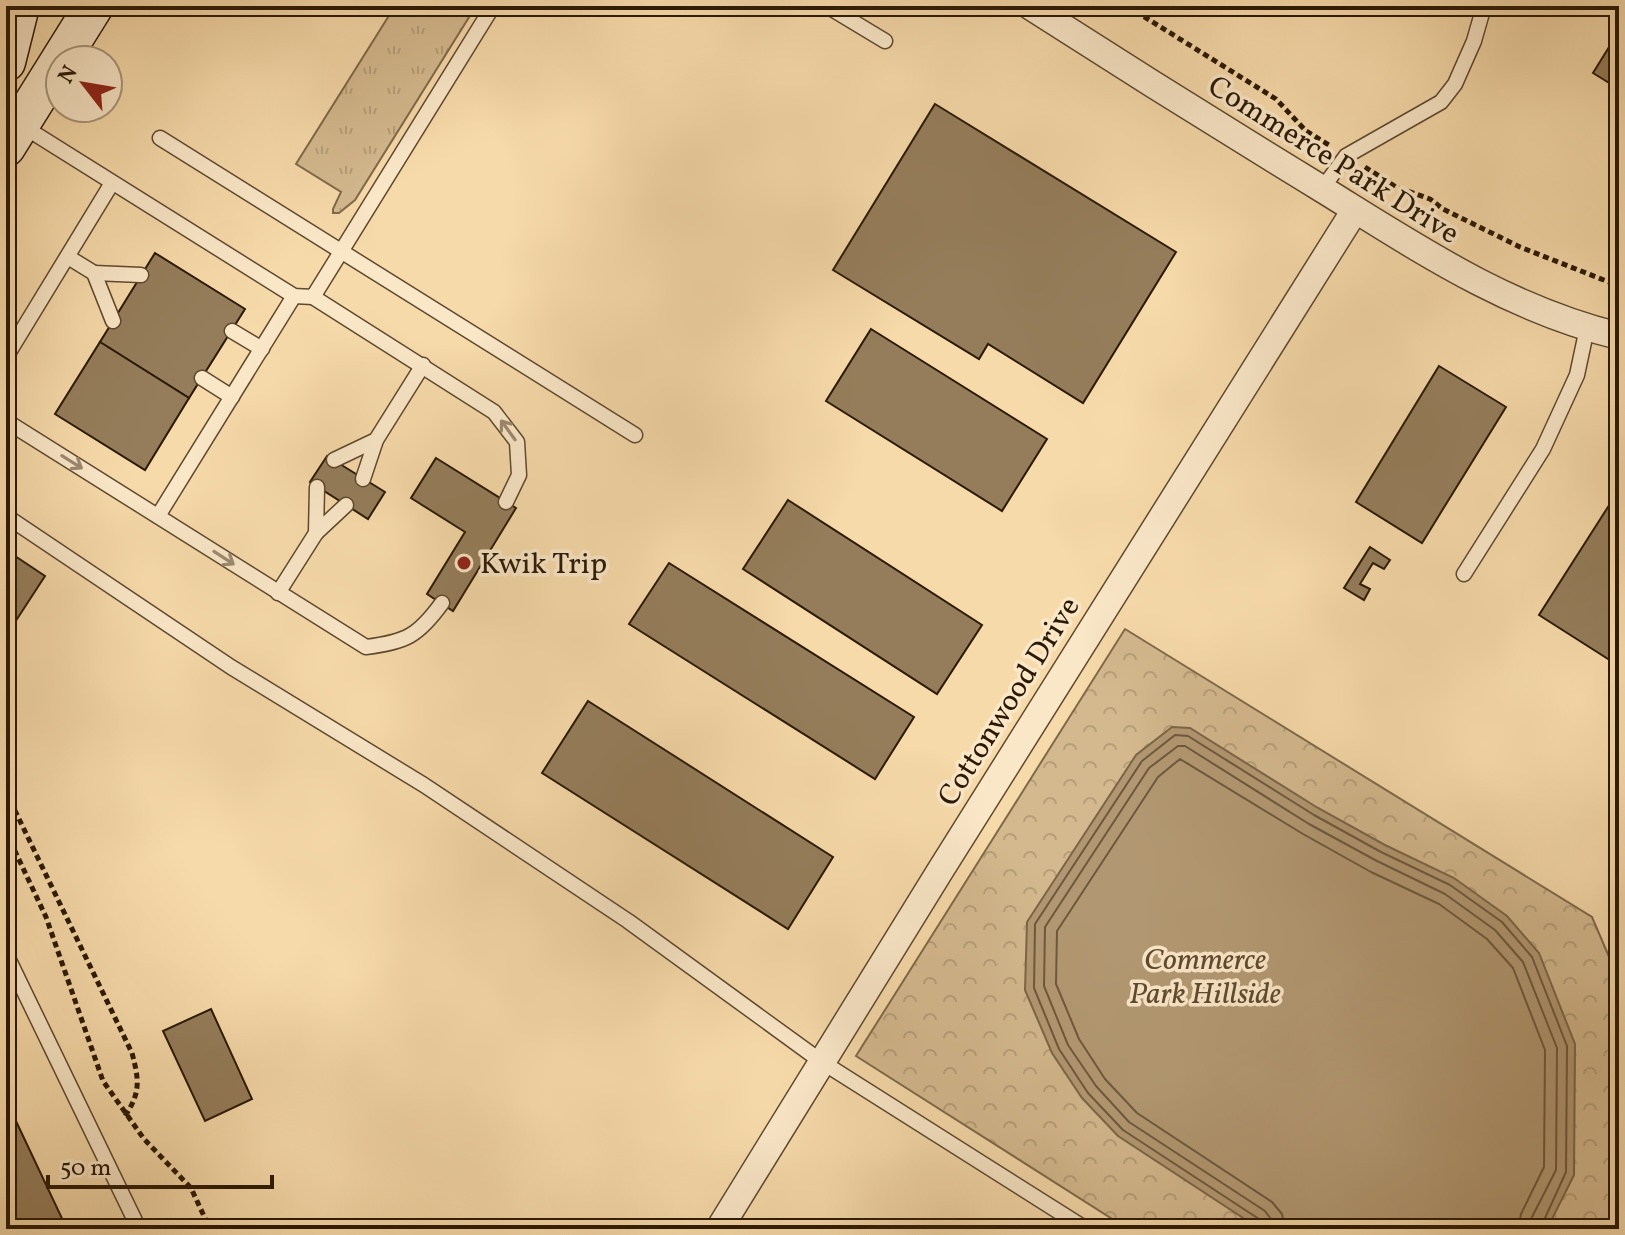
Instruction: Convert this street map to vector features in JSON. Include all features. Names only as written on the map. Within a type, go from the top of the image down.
[{"type":"main road","points":[[6,62],[20,6]]},
{"type":"main road","points":[[11,125],[94,6]]},
{"type":"street","name":"Commerce Park Drive","points":[[1030,6],[1462,275],[1518,303],[1619,336]]},
{"type":"street","name":"Cottonwood Drive","points":[[719,1229],[1355,210]]},
{"type":"lane","points":[[313,297],[493,6]]},
{"type":"lane","points":[[827,6],[885,41]]},
{"type":"lane","points":[[1322,189],[1346,156],[1441,102],[1455,84],[1474,41],[1484,6]]},
{"type":"lane","points":[[11,125],[112,183],[294,296],[313,297],[494,412],[517,442],[519,475],[506,502]]},
{"type":"lane","points":[[160,138],[635,435]]},
{"type":"lane","points":[[6,357],[112,183]]},
{"type":"lane","points":[[68,257],[94,273],[141,275]]},
{"type":"lane","points":[[94,273],[113,321]]},
{"type":"lane","points":[[158,516],[294,296]]},
{"type":"lane","points":[[1464,574],[1543,449],[1577,375],[1587,328]]},
{"type":"lane","points":[[232,331],[262,349]]},
{"type":"lane","points":[[363,479],[376,440],[423,365]]},
{"type":"lane","points":[[202,378],[232,397]]},
{"type":"lane","points":[[6,421],[366,647],[397,643],[425,626],[442,603]]},
{"type":"lane","points":[[334,460],[376,440]]},
{"type":"lane","points":[[316,533],[317,487]]},
{"type":"lane","points":[[278,593],[316,533],[346,505]]},
{"type":"lane","points":[[6,516],[231,667],[424,785],[615,912],[822,1062],[1086,1229]]},
{"type":"lane","points":[[6,954],[139,1229]]},
{"type":"path","points":[[6,792],[132,1053],[140,1083],[125,1116]]},
{"type":"path","points":[[6,832],[46,917],[103,1081],[125,1116],[191,1188],[210,1229]]},
{"type":"green space","points":[[395,6],[476,6],[355,200],[339,213],[333,213],[341,192],[296,164]]},
{"type":"green space","name":"Commerce Park Hillside","points":[[1125,629],[1592,917],[1619,980],[1619,1207],[1606,1229],[1128,1229],[856,1056]]},
{"type":"water","name":"Commerce Park Hillside","points":[[1172,727],[1190,728],[1318,808],[1454,878],[1507,916],[1539,953],[1575,1044],[1574,1175],[1547,1229],[1260,1229],[1118,1136],[1082,1098],[1052,1053],[1025,990],[1027,922],[1136,755]]},
{"type":"building","points":[[1619,31],[1619,89],[1593,73]]},
{"type":"building","points":[[935,104],[1176,252],[1083,403],[988,344],[979,359],[833,270]]},
{"type":"building","points":[[155,253],[245,309],[189,398],[100,342]]},
{"type":"building","points":[[871,329],[1047,439],[1002,511],[826,401]]},
{"type":"building","points":[[100,342],[189,398],[145,470],[55,414]]},
{"type":"building","points":[[1439,366],[1506,407],[1422,543],[1356,502]]},
{"type":"building","points":[[327,456],[385,492],[368,519],[310,482]]},
{"type":"building","name":"Kwik Trip","points":[[436,458],[516,508],[453,611],[427,594],[465,532],[411,498]]},
{"type":"building","points":[[1615,496],[1619,499],[1619,666],[1539,615]]},
{"type":"building","points":[[788,500],[982,625],[937,694],[743,569]]},
{"type":"building","points":[[1370,547],[1390,560],[1384,569],[1373,563],[1360,584],[1370,589],[1364,600],[1344,588]]},
{"type":"building","points":[[6,550],[45,576],[6,636]]},
{"type":"building","points":[[669,563],[914,717],[875,779],[629,624]]},
{"type":"building","points":[[588,701],[833,857],[788,929],[542,773]]},
{"type":"building","points":[[211,1009],[252,1099],[205,1121],[163,1031]]},
{"type":"building","points":[[6,1100],[67,1229],[6,1229]]},
{"type":"place","name":"Kwik Trip","points":[[464,563]]}]
